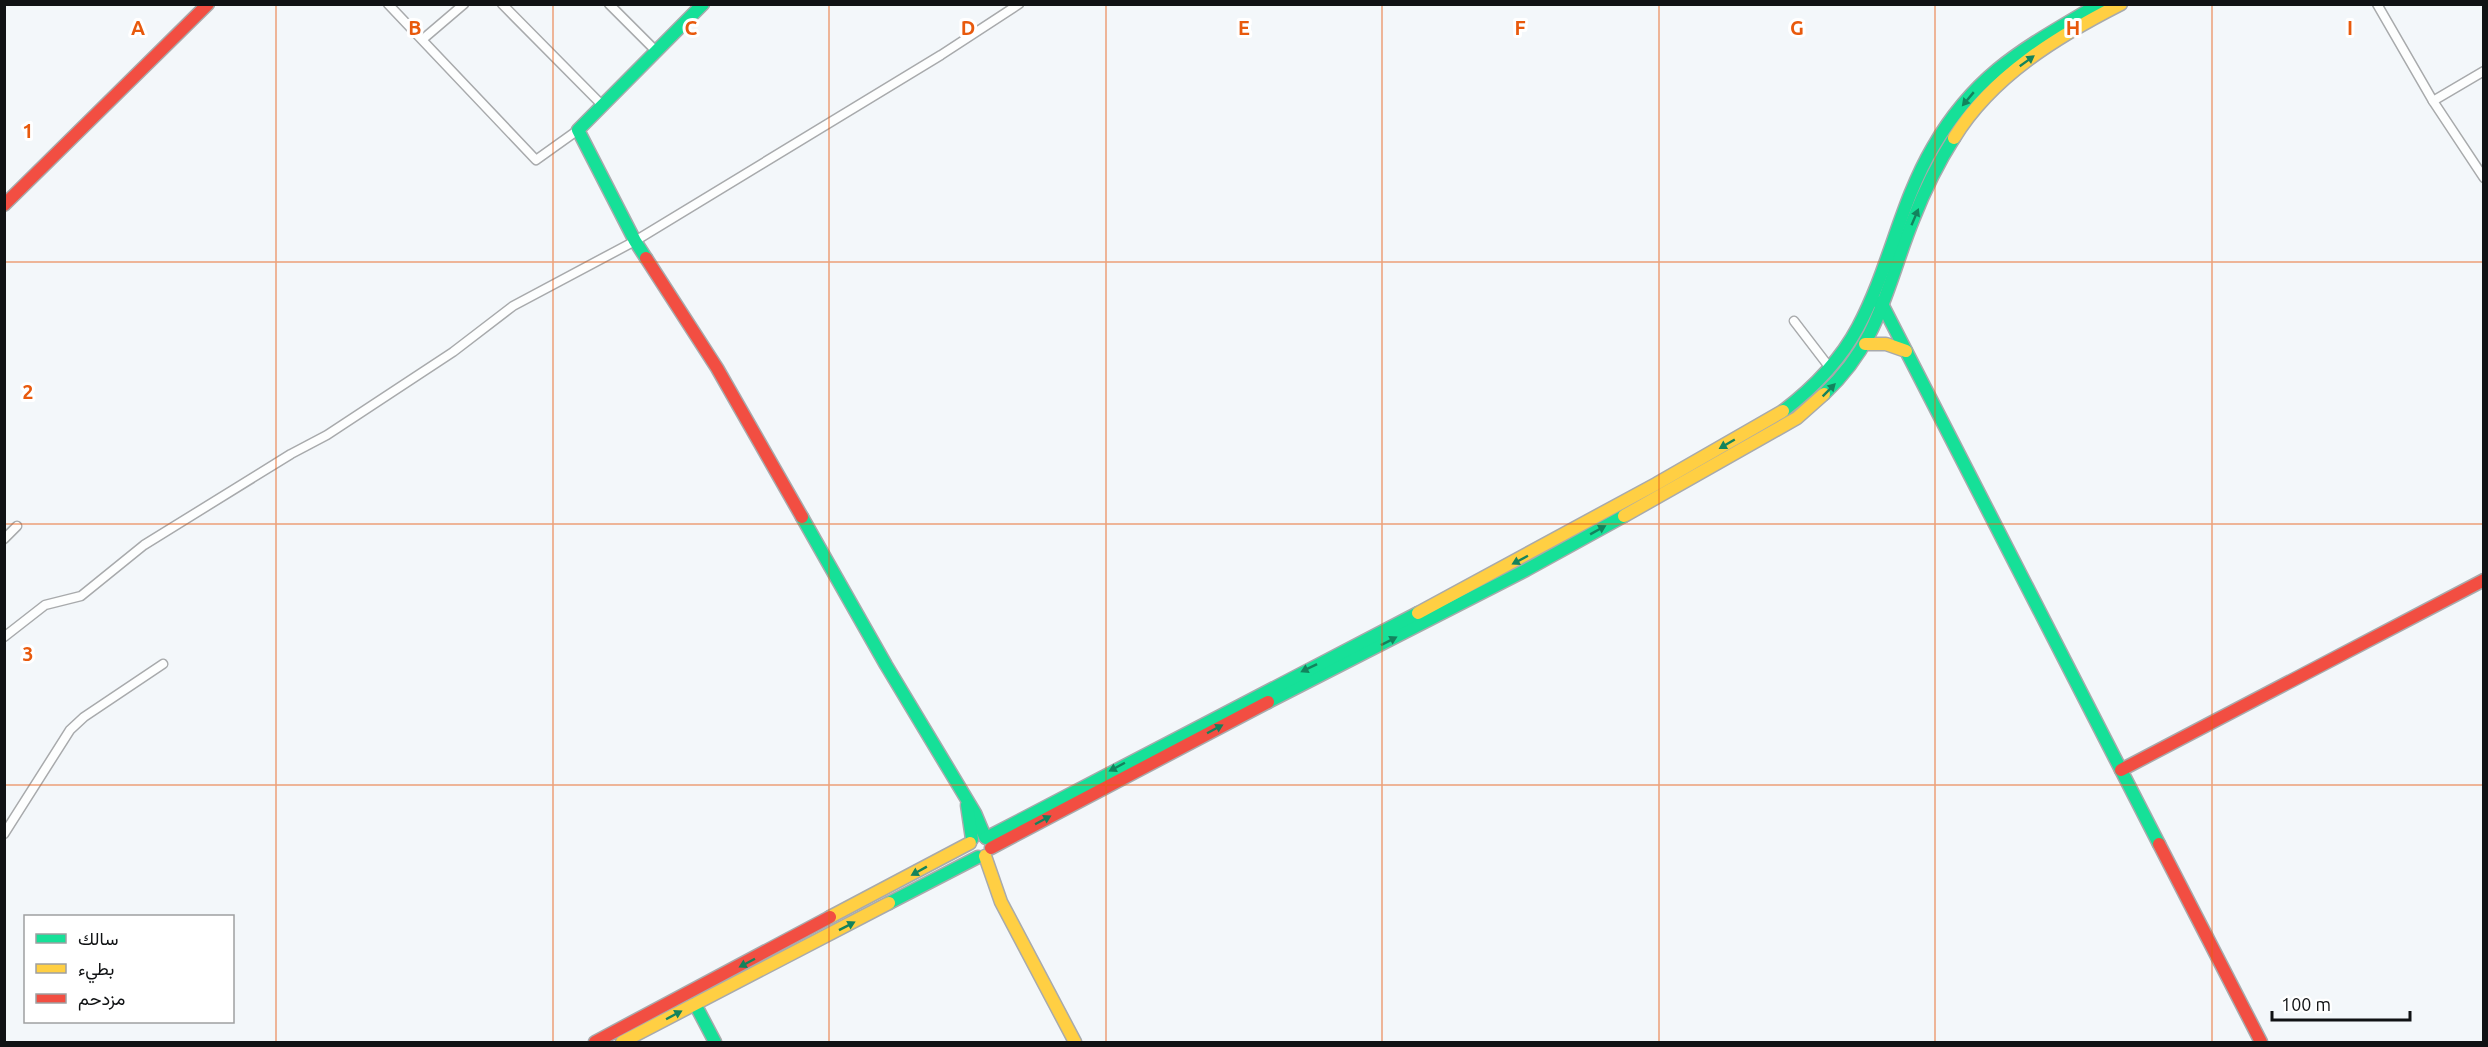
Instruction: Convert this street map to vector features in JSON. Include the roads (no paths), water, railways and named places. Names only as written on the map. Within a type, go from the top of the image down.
[{"type":"street","points":[[4,205],[208,4]]},
{"type":"street","points":[[388,4],[536,160],[578,130],[704,4]]},
{"type":"street","points":[[423,39],[464,4]]},
{"type":"street","points":[[502,4],[603,106]]},
{"type":"street","points":[[609,4],[657,52]]},
{"type":"street","points":[[4,637],[45,605],[81,596],[144,544],[291,454],[327,435],[453,352],[513,306],[635,241],[905,78],[1019,4]]},
{"type":"street","points":[[596,1042],[981,846],[1405,620],[1568,540],[1797,418],[1844,375],[1865,345],[1883,306],[1913,219],[1950,141],[1993,90],[2027,60],[2099,4]]},
{"type":"street","points":[[1568,540],[1769,421],[1789,407],[1830,368],[1844,350],[1871,299],[1913,188],[1941,134],[1964,104],[1993,71],[2016,54],[2121,4]]},
{"type":"street","points":[[2376,4],[2433,101],[2484,178]]},
{"type":"street","points":[[2433,101],[2484,71]]},
{"type":"street","points":[[578,130],[635,241],[717,368],[966,801],[1001,902],[1075,1042]]},
{"type":"street","points":[[1871,299],[1883,306],[2261,1042]]},
{"type":"street","points":[[1794,321],[1830,368]]},
{"type":"street","points":[[1865,345],[1886,344],[1906,351]]},
{"type":"street","points":[[4,539],[17,526]]},
{"type":"street","points":[[2121,770],[2484,580]]},
{"type":"street","points":[[4,834],[70,730],[84,717],[164,664]]},
{"type":"street","points":[[622,1042],[981,846]]},
{"type":"street","points":[[695,1004],[715,1042]]}]
